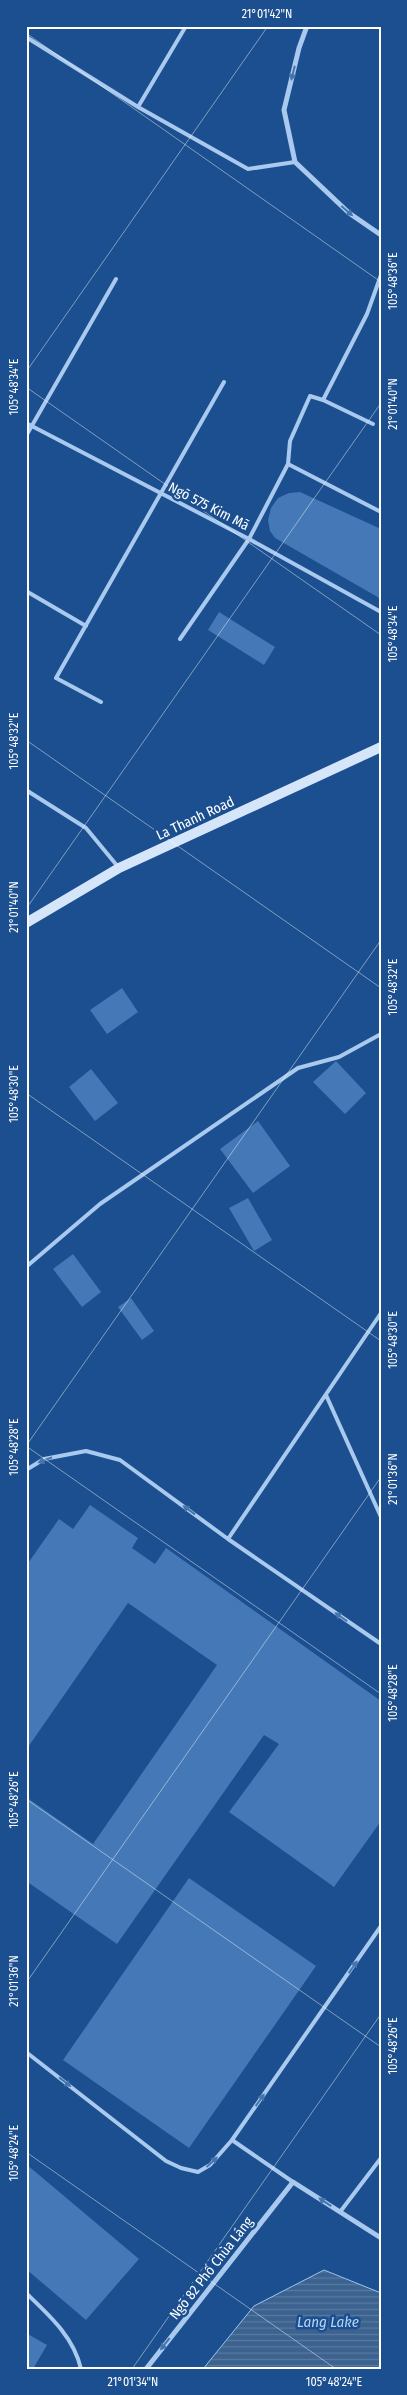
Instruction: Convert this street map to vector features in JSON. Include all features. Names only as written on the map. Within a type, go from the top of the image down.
[{"type":"main road","name":"La Thanh Road","points":[[26,924],[118,868],[381,747]]},
{"type":"street","points":[[307,26],[299,48],[284,110],[295,162],[349,213],[381,235]]},
{"type":"street","points":[[293,2182],[381,2238]]},
{"type":"street","name":"Ngõ 82 Phố Chùa Láng","points":[[146,2369],[293,2182]]},
{"type":"lane","points":[[138,107],[186,26]]},
{"type":"lane","points":[[26,37],[138,107],[248,169],[295,162]]},
{"type":"lane","points":[[323,400],[367,314],[381,275]]},
{"type":"lane","points":[[26,436],[116,279]]},
{"type":"lane","points":[[101,702],[56,678],[224,382]]},
{"type":"lane","points":[[180,639],[249,539],[288,464],[290,441],[310,396],[323,400],[373,424]]},
{"type":"lane","name":"Ngõ 575 Kim Mã","points":[[26,424],[160,495],[249,539],[381,612]]},
{"type":"lane","points":[[288,464],[381,512]]},
{"type":"lane","points":[[26,591],[86,626]]},
{"type":"lane","points":[[26,790],[86,828],[118,868]]},
{"type":"lane","points":[[26,1267],[100,1204],[298,1068],[339,1056],[381,1034]]},
{"type":"lane","points":[[228,1539],[381,1313]]},
{"type":"lane","points":[[326,1395],[381,1517]]},
{"type":"lane","points":[[26,1470],[44,1459],[86,1452],[120,1460],[228,1539],[381,1644]]},
{"type":"lane","points":[[26,2052],[166,2161],[181,2168],[198,2172],[210,2165],[232,2140],[381,1926]]},
{"type":"lane","points":[[232,2140],[293,2182]]},
{"type":"lane","points":[[340,2212],[381,2158]]},
{"type":"lane","points":[[26,2293],[61,2329],[77,2351],[81,2369]]},
{"type":"water","name":"Lang Lake","points":[[324,2270],[381,2293],[381,2369],[203,2369],[254,2306]]},
{"type":"building","points":[[300,492],[381,529],[381,599],[275,538],[270,531],[268,520],[271,508],[278,498],[289,493]]},
{"type":"building","points":[[219,612],[275,647],[264,665],[208,630]]},
{"type":"building","points":[[122,988],[138,1012],[107,1034],[90,1010]]},
{"type":"building","points":[[336,1061],[366,1093],[345,1114],[313,1082]]},
{"type":"building","points":[[91,1069],[118,1103],[95,1121],[69,1087]]},
{"type":"building","points":[[258,1121],[290,1166],[253,1193],[220,1149]]},
{"type":"building","points":[[248,1198],[272,1240],[254,1251],[229,1208]]},
{"type":"building","points":[[73,1254],[101,1292],[82,1307],[53,1269]]},
{"type":"building","points":[[131,1298],[154,1331],[142,1340],[118,1307]]},
{"type":"building","points":[[90,1505],[138,1538],[132,1548],[155,1564],[166,1548],[381,1701],[381,1821],[334,1887],[229,1812],[279,1744],[264,1735],[117,1944],[26,1881],[26,1797],[93,1844],[217,1665],[128,1603],[26,1750],[26,1566],[59,1519],[73,1529]]},
{"type":"building","points":[[189,1878],[316,1966],[189,2148],[63,2060]]},
{"type":"building","points":[[26,2164],[139,2259],[86,2320],[26,2269]]},
{"type":"building","points":[[26,2333],[47,2345],[33,2369],[26,2367]]}]
